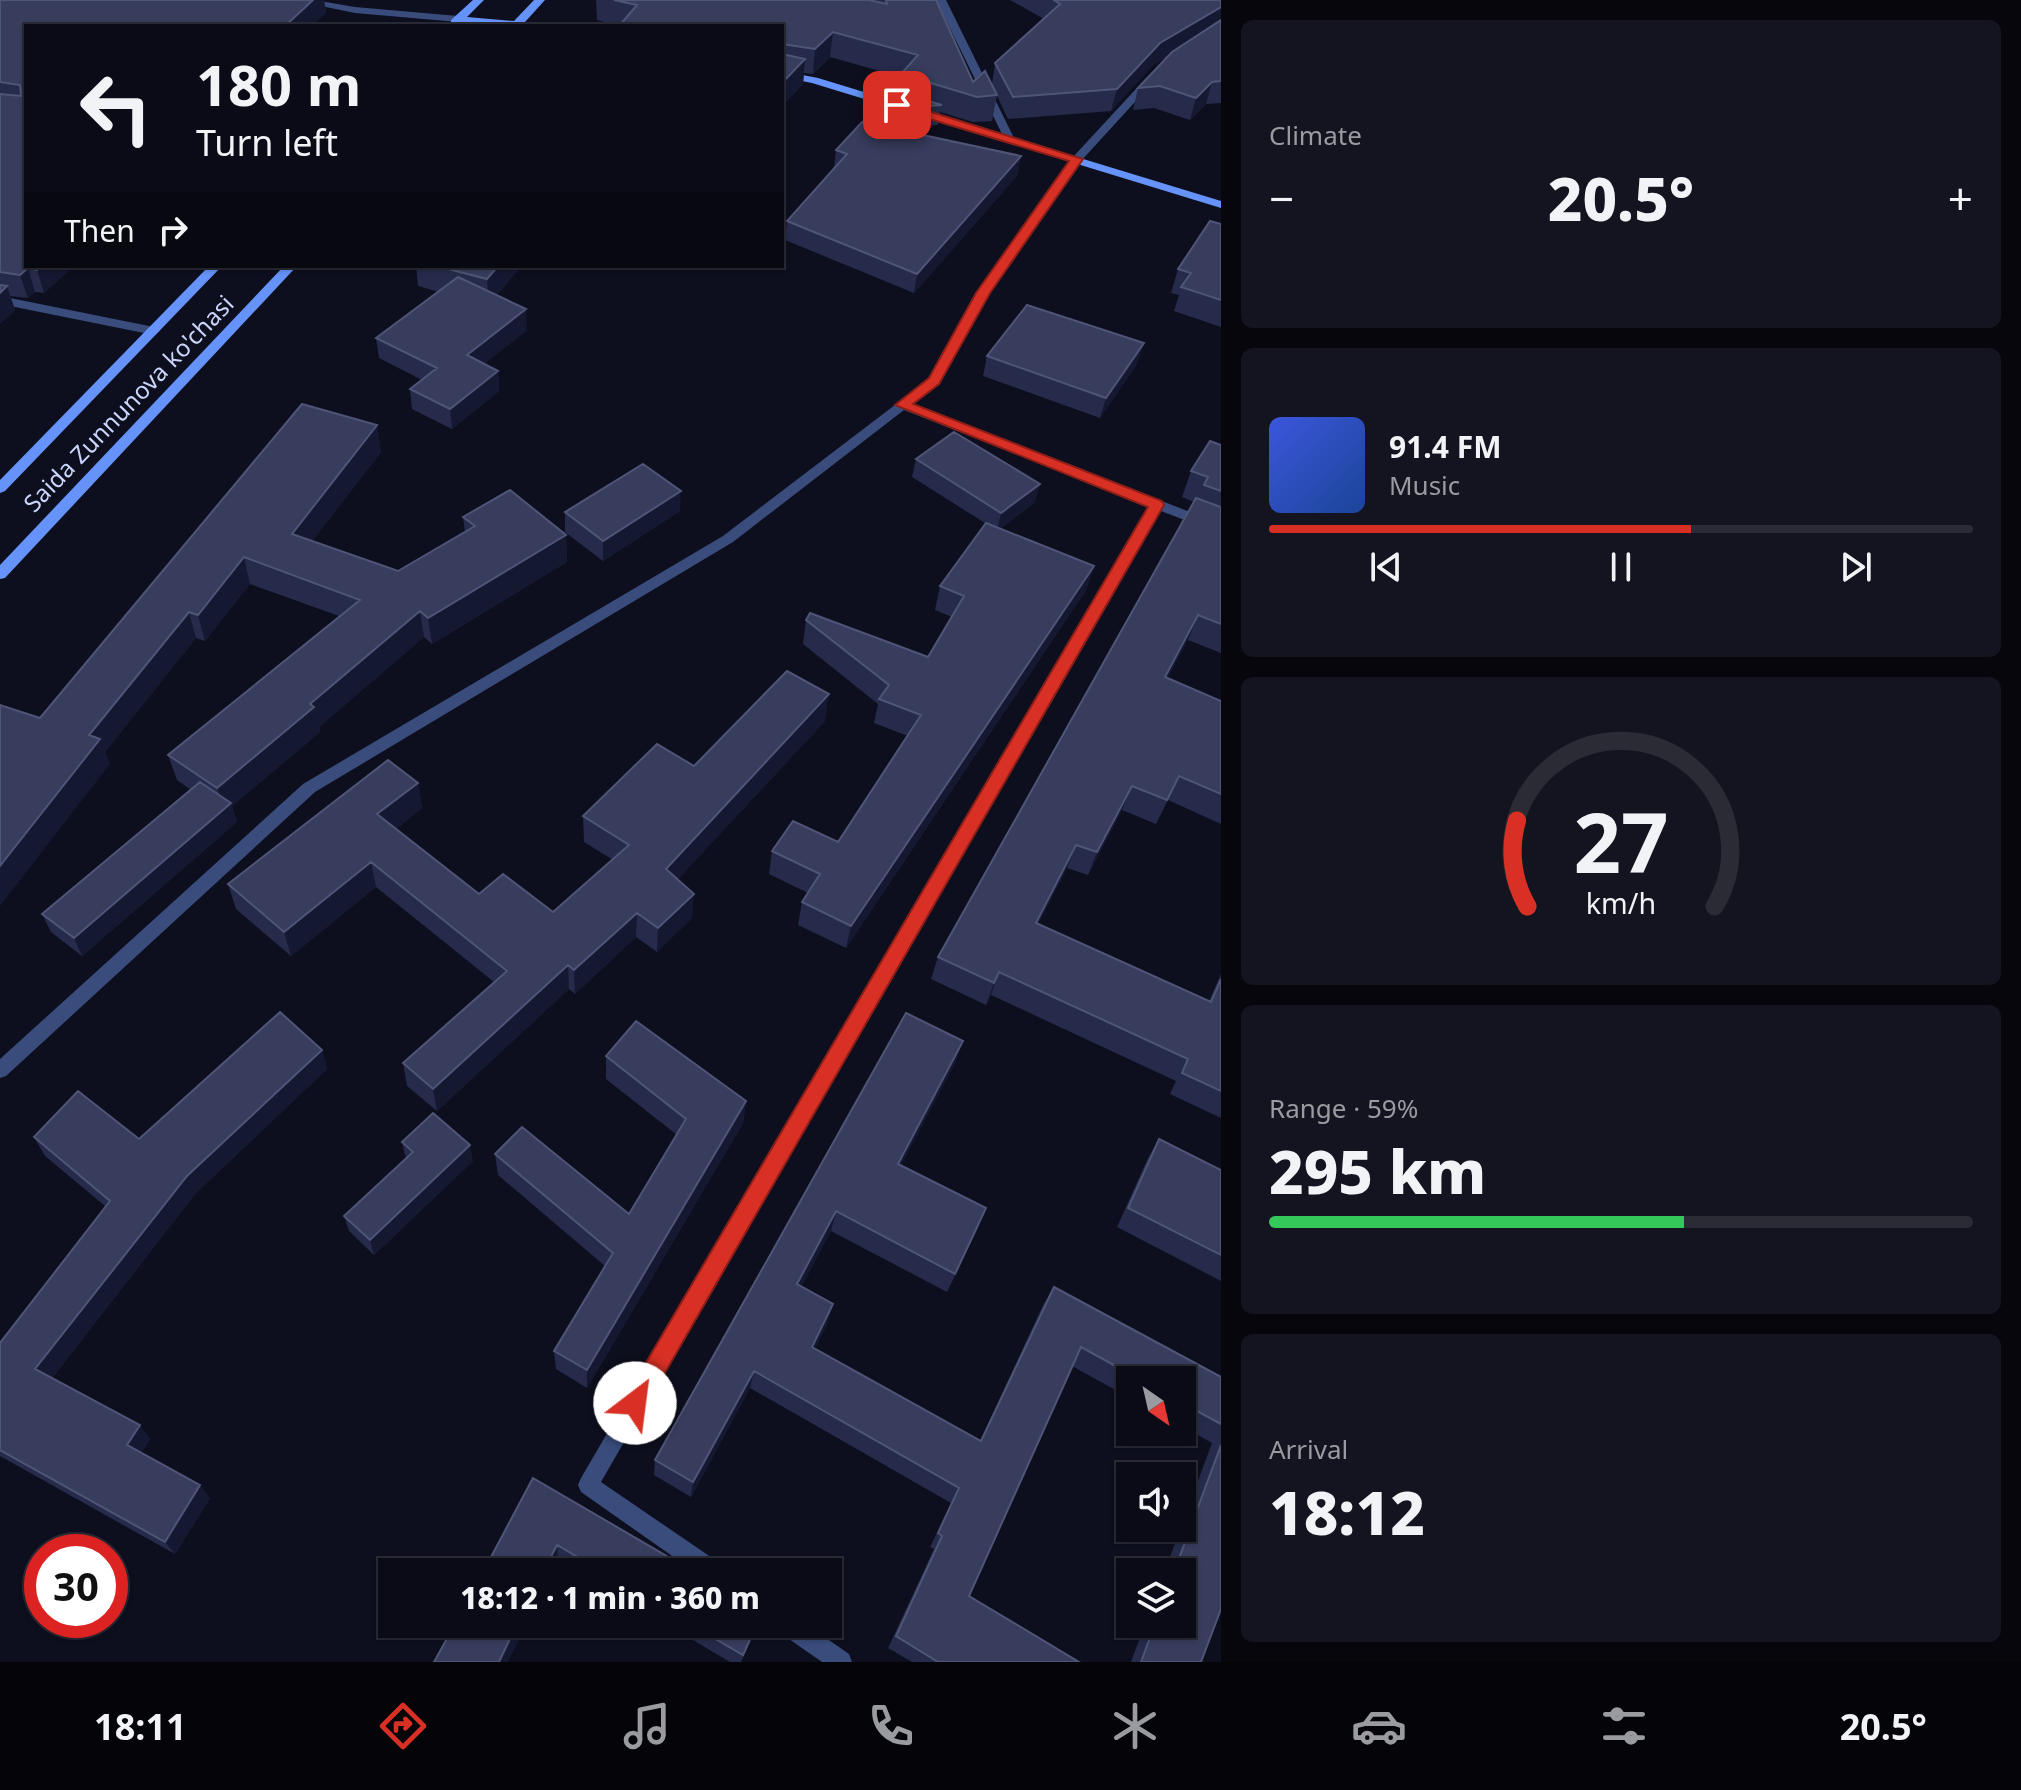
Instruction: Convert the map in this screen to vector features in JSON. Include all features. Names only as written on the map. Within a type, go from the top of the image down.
[{"type":"main road","points":[[454,23],[479,0]]},
{"type":"main road","points":[[454,23],[516,24],[540,0]]},
{"type":"main road","points":[[784,74],[814,80],[1009,138],[1221,205]]},
{"type":"main road","name":"Saida Zunnunova ko'chasi","points":[[0,488],[214,268]]},
{"type":"main road","name":"Saida Zunnunova ko'chasi","points":[[0,574],[289,268]]},
{"type":"street","points":[[297,0],[454,23]]},
{"type":"street","points":[[941,0],[1009,138]]},
{"type":"street","points":[[0,1070],[309,788],[728,539],[934,381],[983,293],[1077,159],[1160,69]]},
{"type":"street","points":[[0,300],[154,331]]},
{"type":"street","points":[[902,405],[1221,529]]},
{"type":"street","points":[[693,1558],[588,1485],[1157,505]]},
{"type":"street","points":[[807,1638],[841,1662]]},
{"type":"building","points":[[0,0],[313,0],[287,24],[24,24],[24,268],[28,268],[20,275],[0,272],[0,94],[21,96],[20,85],[0,82]]},
{"type":"building","points":[[614,0],[869,0],[887,4],[886,0],[936,0],[973,82],[985,71],[997,95],[977,97],[901,74],[918,55],[833,32],[815,49],[784,44],[784,24],[621,24],[637,5]]},
{"type":"building","points":[[1054,0],[1221,0],[1221,7],[1160,43],[1117,89],[1013,97],[995,63],[1060,4]]},
{"type":"building","points":[[1221,20],[1221,81],[1212,82],[1196,98],[1160,86],[1138,88],[1172,52]]},
{"type":"building","points":[[784,54],[805,59],[784,81]]},
{"type":"building","points":[[891,90],[942,105],[872,110]]},
{"type":"building","points":[[862,122],[1021,156],[917,274],[787,221],[847,154],[836,150]]},
{"type":"building","points":[[1210,221],[1221,224],[1221,300],[1181,287],[1191,273],[1178,269]]},
{"type":"building","points":[[445,268],[496,268],[487,279]]},
{"type":"building","points":[[458,277],[526,309],[467,355],[498,371],[450,409],[410,389],[437,368],[376,338]]},
{"type":"building","points":[[1027,305],[1144,343],[1106,398],[987,356]]},
{"type":"building","points":[[302,404],[377,425],[292,534],[398,571],[475,526],[463,517],[510,490],[566,535],[428,618],[420,611],[310,704],[314,707],[217,788],[168,755],[360,600],[244,557],[198,615],[189,612],[89,735],[100,739],[0,866],[0,705],[40,718]]},
{"type":"building","points":[[954,432],[1040,484],[1001,513],[916,459]]},
{"type":"building","points":[[1210,441],[1221,445],[1221,491],[1204,485],[1208,477],[1191,471]]},
{"type":"building","points":[[643,464],[681,491],[603,541],[565,512]]},
{"type":"building","points":[[1196,498],[1221,507],[1221,624],[1198,615],[1165,677],[1221,701],[1221,794],[1179,776],[1167,800],[1132,786],[1097,852],[1076,845],[1036,923],[1211,1002],[1221,979],[1221,1091],[1182,1073],[1188,1059],[999,972],[994,983],[938,957]]},
{"type":"building","points":[[986,523],[1094,566],[851,926],[802,902],[820,874],[772,851],[793,821],[838,842],[921,715],[879,699],[889,685],[806,620],[810,613],[928,657],[964,596],[940,586]]},
{"type":"building","points":[[787,671],[829,694],[666,869],[694,894],[658,928],[637,913],[574,970],[568,965],[433,1089],[403,1063],[507,971],[371,862],[284,932],[228,884],[388,760],[418,783],[377,814],[479,894],[503,874],[553,912],[629,845],[583,816],[657,744],[694,766]]},
{"type":"building","points":[[200,782],[231,803],[74,938],[42,914]]},
{"type":"building","points":[[280,1012],[322,1050],[187,1176],[35,1369],[140,1425],[127,1445],[200,1485],[165,1542],[0,1450],[0,1343],[110,1201],[34,1137],[78,1091],[139,1139]]},
{"type":"building","points":[[906,1013],[963,1041],[898,1164],[986,1208],[955,1274],[836,1211],[797,1284],[833,1304],[812,1347],[981,1441],[1054,1287],[1221,1377],[1221,1424],[1196,1411],[1196,1366],[1116,1366],[1081,1347],[969,1596],[1079,1662],[938,1662],[896,1636],[942,1536],[938,1533],[959,1488],[754,1371],[693,1482],[655,1460]]},
{"type":"building","points":[[636,1021],[746,1101],[587,1370],[554,1351],[613,1253],[495,1154],[522,1127],[629,1214],[686,1119],[606,1056]]},
{"type":"building","points":[[433,1113],[470,1145],[370,1240],[344,1216],[413,1152],[402,1142]]},
{"type":"building","points":[[1159,1139],[1221,1170],[1221,1255],[1128,1208]]},
{"type":"building","points":[[1221,1445],[1221,1609],[1201,1662],[1141,1662],[1150,1638],[1196,1638],[1196,1558],[1179,1558],[1185,1542],[1196,1542],[1196,1513]]},
{"type":"building","points":[[533,1478],[670,1558],[579,1558],[557,1545],[550,1558],[490,1558]]},
{"type":"building","points":[[447,1638],[510,1638],[499,1662],[434,1662]]},
{"type":"building","points":[[714,1638],[751,1638],[743,1655]]},
{"type":"route","points":[[635,1403],[1157,505],[902,405],[934,381],[983,293],[1077,159],[897,105]]}]
